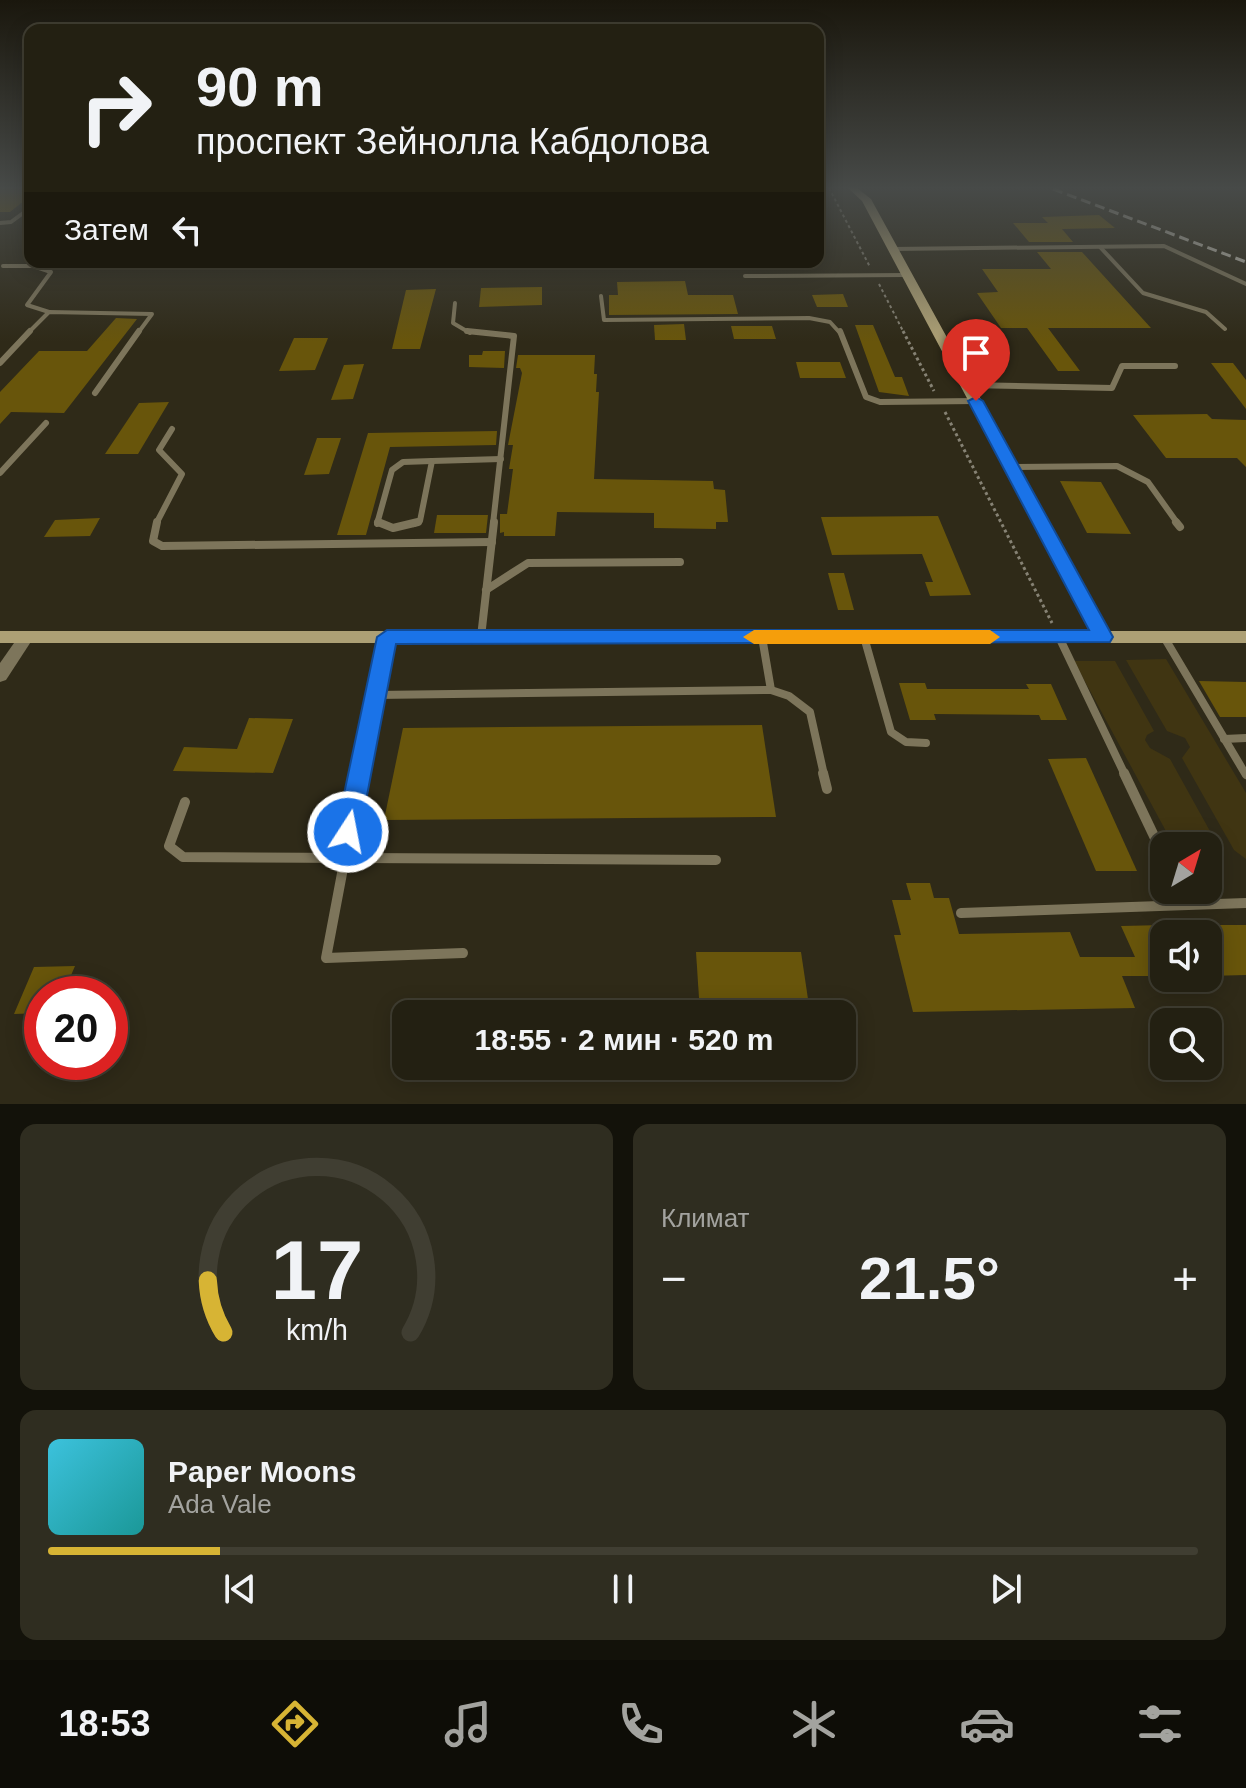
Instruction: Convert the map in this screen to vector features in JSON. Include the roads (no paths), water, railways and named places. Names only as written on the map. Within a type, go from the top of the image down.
[{"type":"street","points":[[887,240],[1103,637]]},
{"type":"street","points":[[0,637],[1246,637]]},
{"type":"street","points":[[0,676],[26,637]]},
{"type":"lane","points":[[892,249],[1164,246],[1246,284]]},
{"type":"lane","points":[[1100,247],[1143,293],[1206,312],[1225,329]]},
{"type":"lane","points":[[3,266],[24,266]]},
{"type":"lane","points":[[39,268],[51,272],[27,305],[49,312],[152,314],[95,393]]},
{"type":"lane","points":[[745,276],[906,275]]},
{"type":"lane","points":[[601,296],[604,320],[809,318],[830,322],[839,330],[866,397],[880,402],[976,401]]},
{"type":"lane","points":[[455,303],[453,323],[471,334],[514,336],[481,637]]},
{"type":"lane","points":[[0,363],[49,312]]},
{"type":"lane","points":[[967,385],[1112,388],[1122,366],[1175,366]]},
{"type":"lane","points":[[0,473],[46,423]]},
{"type":"lane","points":[[172,429],[159,450],[182,474],[153,530],[153,541],[162,546],[492,542]]},
{"type":"lane","points":[[432,461],[420,521],[408,528],[385,528],[377,524],[392,470],[403,462],[432,461],[501,459]]},
{"type":"lane","points":[[1011,467],[1117,466],[1148,482],[1180,527]]},
{"type":"lane","points":[[486,590],[528,563],[680,562]]},
{"type":"lane","points":[[387,637],[342,859],[326,958],[463,953]]},
{"type":"lane","points":[[762,637],[771,690]]},
{"type":"lane","points":[[864,637],[891,732],[906,742],[926,743]]},
{"type":"lane","points":[[1059,637],[1152,832]]},
{"type":"lane","points":[[1164,637],[1246,775]]},
{"type":"lane","points":[[376,695],[771,690],[789,696],[810,712],[827,789]]},
{"type":"lane","points":[[1224,739],[1246,738]]},
{"type":"lane","points":[[185,802],[169,846],[183,857],[716,860]]},
{"type":"lane","points":[[961,913],[1246,903]]},
{"type":"railway","points":[[1187,240],[1246,262]]}]
